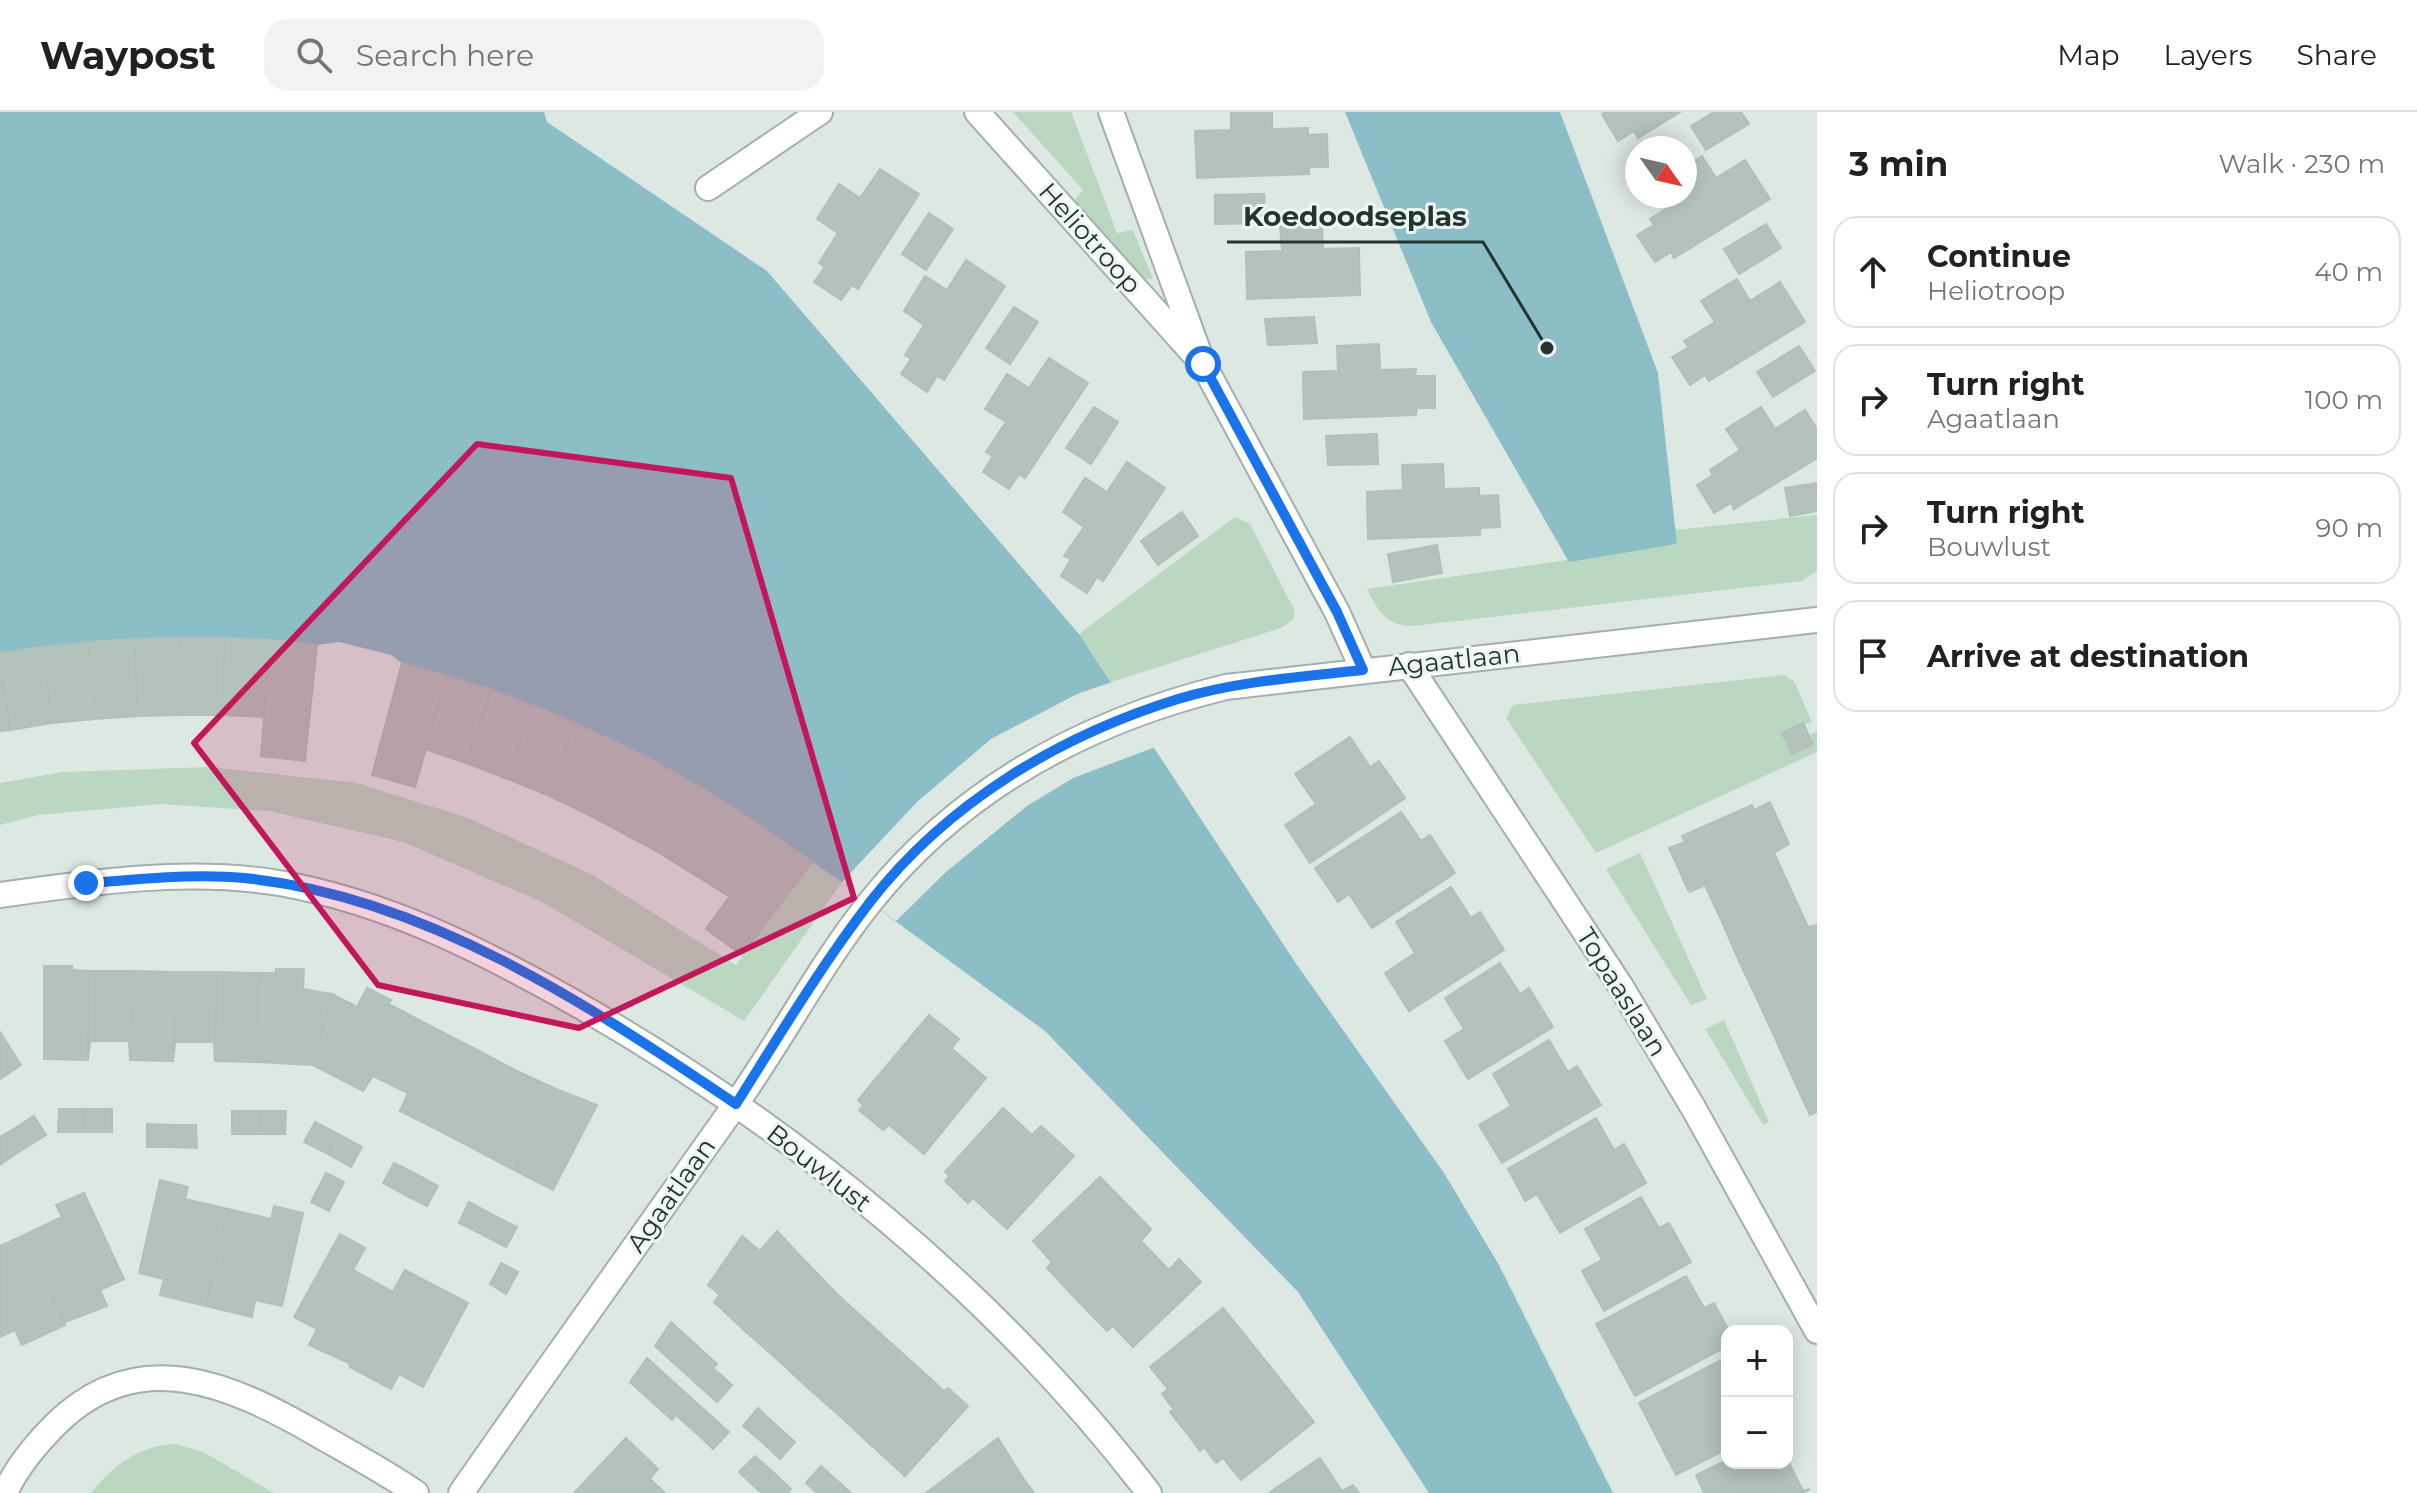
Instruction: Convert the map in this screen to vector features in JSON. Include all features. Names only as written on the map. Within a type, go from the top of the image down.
[{"type":"street","points":[[708,188],[820,112]]},
{"type":"street","name":"Heliotroop","points":[[977,112],[1203,364]]},
{"type":"street","name":"Heliotroop","points":[[1111,112],[1203,364],[1337,612],[1363,670]]},
{"type":"street","name":"Agaatlaan","points":[[461,1493],[736,1104],[870,902],[936,833],[1027,763],[1084,734],[1180,698],[1226,687],[1817,620]]},
{"type":"street","name":"Topaaslaan","points":[[1409,665],[1620,985],[1694,1109],[1817,1331]]},
{"type":"street","name":"Bouwlust","points":[[0,895],[86,883],[223,877],[279,883],[358,901],[438,931],[525,975],[648,1046],[736,1104],[951,1275],[1044,1369],[1149,1493]]},
{"type":"street","points":[[5,1493],[45,1435],[71,1409],[111,1385],[147,1378],[192,1381],[245,1395],[416,1493]]},
{"type":"highlighted area","points":[[477,444],[731,478],[854,898],[579,1028],[378,985],[194,743]]},
{"type":"green space","points":[[1013,112],[1071,112],[1117,233],[1133,230],[1153,279],[1143,279],[1074,201],[1083,190]]},
{"type":"green space","points":[[1817,515],[1817,571],[1802,581],[1413,626],[1396,623],[1384,616],[1367,589],[1677,544],[1675,530]]},
{"type":"green space","points":[[1235,517],[1250,524],[1294,609],[1294,619],[1281,628],[1111,682],[1079,634]]},
{"type":"green space","points":[[1784,675],[1794,681],[1812,722],[1781,733],[1792,754],[1813,744],[1809,735],[1817,731],[1817,752],[1596,853],[1506,718],[1513,705]]},
{"type":"green space","points":[[209,767],[357,783],[468,818],[591,874],[736,965],[812,862],[842,882],[744,1021],[542,902],[403,842],[269,811],[161,804],[38,815],[0,825],[0,783],[63,772]]},
{"type":"green space","points":[[1640,853],[1707,999],[1691,1005],[1606,869]]},
{"type":"green space","points":[[1724,1020],[1769,1122],[1763,1125],[1705,1029]]},
{"type":"green space","points":[[176,1444],[203,1452],[274,1493],[91,1493],[128,1458],[151,1448]]},
{"type":"water","points":[[0,112],[544,112],[547,122],[767,271],[1079,634],[1297,965],[1444,1173],[1499,1265],[1613,1493],[1429,1493],[1298,1292],[1045,1031],[842,882],[698,786],[617,743],[534,706],[402,663],[391,655],[339,642],[317,645],[225,638],[134,639],[0,653]]},
{"type":"water","points":[[1345,112],[1560,112],[1658,373],[1677,544],[1569,562],[1431,322]]},
{"type":"pier","points":[[1115,681],[1158,746],[1073,778],[1027,806],[946,872],[896,921],[842,882],[917,802],[991,739],[1077,694]]},
{"type":"building","points":[[1231,112],[1272,112],[1272,129],[1308,128],[1308,135],[1327,134],[1328,167],[1309,167],[1309,174],[1197,178],[1195,131],[1231,130]]},
{"type":"building","points":[[1680,112],[1641,136],[1637,136],[1634,131],[1618,141],[1602,114]]},
{"type":"building","points":[[1714,112],[1741,112],[1749,124],[1706,150],[1691,126]]},
{"type":"building","points":[[1702,156],[1716,178],[1745,160],[1770,199],[1674,258],[1671,252],[1655,262],[1637,235],[1654,225],[1650,219],[1667,208],[1697,208],[1697,159]]},
{"type":"building","points":[[880,169],[919,194],[858,289],[852,285],[841,300],[814,282],[825,267],[819,263],[838,233],[817,219],[839,184],[860,198]]},
{"type":"building","points":[[1264,194],[1265,223],[1215,224],[1215,195]]},
{"type":"building","points":[[929,213],[953,229],[926,270],[902,254]]},
{"type":"building","points":[[1322,224],[1323,249],[1359,248],[1360,295],[1247,299],[1246,252],[1282,251],[1280,225]]},
{"type":"building","points":[[1766,224],[1781,248],[1739,274],[1724,249]]},
{"type":"building","points":[[966,260],[1005,286],[944,380],[937,376],[927,392],[901,374],[911,359],[905,355],[924,325],[904,311],[925,276],[947,290]]},
{"type":"building","points":[[1737,279],[1750,301],[1780,282],[1805,322],[1709,381],[1705,375],[1690,385],[1672,357],[1689,347],[1684,341],[1715,322],[1701,301]]},
{"type":"building","points":[[1014,307],[1038,322],[1010,364],[986,348]]},
{"type":"building","points":[[1314,317],[1317,343],[1268,345],[1265,319]]},
{"type":"building","points":[[1379,344],[1380,370],[1416,369],[1415,376],[1435,376],[1435,408],[1417,408],[1416,415],[1304,419],[1303,372],[1338,371],[1337,346]]},
{"type":"building","points":[[1799,346],[1815,371],[1773,397],[1757,372]]},
{"type":"building","points":[[1049,358],[1088,383],[1025,478],[1019,474],[1009,489],[983,472],[993,456],[986,452],[1006,422],[985,409],[1007,374],[1029,388]]},
{"type":"building","points":[[1094,407],[1118,422],[1091,464],[1066,448]]},
{"type":"building","points":[[1761,407],[1775,429],[1805,410],[1817,429],[1817,458],[1734,509],[1731,503],[1714,513],[1697,485],[1713,475],[1710,470],[1740,450],[1726,429]]},
{"type":"building","points":[[1377,434],[1378,464],[1328,465],[1326,436]]},
{"type":"building","points":[[1127,462],[1165,488],[1103,581],[1097,577],[1087,593],[1061,576],[1071,559],[1064,556],[1084,527],[1063,512],[1085,478],[1107,492]]},
{"type":"building","points":[[1443,464],[1444,489],[1479,488],[1479,496],[1498,495],[1500,527],[1480,528],[1480,535],[1368,539],[1367,492],[1403,490],[1402,465]]},
{"type":"building","points":[[1817,483],[1817,511],[1790,516],[1785,488]]},
{"type":"building","points":[[1182,512],[1198,536],[1158,565],[1141,541]]},
{"type":"building","points":[[1437,545],[1442,573],[1393,582],[1388,554]]},
{"type":"building","points":[[179,638],[180,715],[138,716],[134,639]]},
{"type":"building","points":[[179,638],[225,638],[222,715],[180,715]]},
{"type":"building","points":[[225,638],[270,640],[265,717],[222,715]]},
{"type":"building","points":[[134,639],[138,716],[95,719],[88,642]]},
{"type":"building","points":[[270,640],[317,645],[305,761],[261,756]]},
{"type":"building","points":[[88,642],[95,719],[52,723],[43,647]]},
{"type":"building","points":[[43,647],[52,723],[10,730],[0,653]]},
{"type":"building","points":[[402,663],[447,676],[415,787],[372,775]]},
{"type":"building","points":[[0,666],[10,730],[0,731]]},
{"type":"building","points":[[447,676],[492,690],[466,763],[425,749]]},
{"type":"building","points":[[492,690],[534,706],[505,778],[466,763]]},
{"type":"building","points":[[534,706],[576,723],[545,794],[505,778]]},
{"type":"building","points":[[576,723],[617,743],[583,812],[545,794]]},
{"type":"building","points":[[1803,723],[1813,744],[1792,754],[1782,733]]},
{"type":"building","points":[[1350,737],[1370,767],[1379,761],[1405,798],[1310,863],[1285,825],[1316,804],[1295,774]]},
{"type":"building","points":[[617,743],[658,763],[621,832],[583,812]]},
{"type":"building","points":[[658,763],[698,786],[658,852],[621,832]]},
{"type":"building","points":[[698,786],[736,809],[695,875],[658,852]]},
{"type":"building","points":[[1770,802],[1789,844],[1688,890],[1669,848],[1685,842],[1682,836],[1752,805],[1754,810]]},
{"type":"building","points":[[736,809],[774,835],[730,897],[695,875]]},
{"type":"building","points":[[1401,812],[1421,841],[1430,835],[1455,873],[1372,928],[1349,894],[1338,902],[1315,868]]},
{"type":"building","points":[[774,835],[812,862],[742,955],[706,929]]},
{"type":"building","points":[[1789,844],[1774,853],[1791,890],[1722,922],[1705,885],[1689,892]]},
{"type":"building","points":[[1451,887],[1471,918],[1480,912],[1504,950],[1409,1011],[1385,973],[1415,953],[1396,922]]},
{"type":"building","points":[[1791,890],[1808,927],[1817,925],[1739,961],[1722,922]]},
{"type":"building","points":[[1817,925],[1817,971],[1757,999],[1739,961]]},
{"type":"building","points":[[1500,963],[1520,994],[1529,988],[1553,1027],[1468,1079],[1445,1041],[1464,1029],[1445,998]]},
{"type":"building","points":[[44,966],[72,966],[72,970],[89,971],[88,1060],[44,1059]]},
{"type":"building","points":[[276,969],[304,969],[303,989],[332,994],[313,1065],[258,1062],[259,973],[276,973]]},
{"type":"building","points":[[89,971],[132,971],[130,1060],[129,1041],[90,1041],[88,1060]]},
{"type":"building","points":[[132,971],[174,972],[173,1061],[130,1060]]},
{"type":"building","points":[[1817,971],[1817,1019],[1775,1038],[1757,999]]},
{"type":"building","points":[[174,972],[217,972],[215,1061],[214,1042],[175,1042],[173,1061]]},
{"type":"building","points":[[217,972],[259,973],[258,1062],[215,1061]]},
{"type":"building","points":[[367,988],[391,1000],[388,1004],[404,1012],[363,1091],[313,1065],[332,994],[357,1007]]},
{"type":"building","points":[[404,1012],[442,1032],[400,1111],[408,1093],[373,1076],[363,1091]]},
{"type":"building","points":[[929,1015],[959,1039],[943,1059],[952,1049],[986,1078],[924,1154],[889,1125],[883,1130],[859,1110],[863,1105],[858,1100]]},
{"type":"building","points":[[1817,1019],[1817,1065],[1792,1076],[1775,1038]]},
{"type":"building","points":[[0,1032],[21,1065],[0,1079]]},
{"type":"building","points":[[442,1032],[479,1051],[438,1130],[400,1111]]},
{"type":"building","points":[[1549,1040],[1568,1072],[1577,1066],[1601,1105],[1502,1163],[1479,1125],[1511,1106],[1493,1074]]},
{"type":"building","points":[[479,1051],[517,1071],[476,1150],[438,1130]]},
{"type":"building","points":[[1817,1065],[1817,1112],[1810,1115],[1792,1076]]},
{"type":"building","points":[[517,1071],[556,1089],[514,1170],[476,1150]]},
{"type":"building","points":[[556,1089],[597,1105],[553,1190],[514,1170]]},
{"type":"building","points":[[1003,1108],[1032,1135],[1041,1126],[1074,1156],[1007,1229],[973,1198],[968,1203],[945,1181],[950,1176],[945,1172]]},
{"type":"building","points":[[59,1109],[85,1109],[85,1132],[58,1132]]},
{"type":"building","points":[[85,1109],[112,1109],[112,1132],[85,1132]]},
{"type":"building","points":[[232,1111],[259,1111],[259,1134],[232,1134]]},
{"type":"building","points":[[259,1111],[286,1111],[285,1134],[259,1134]]},
{"type":"building","points":[[34,1116],[46,1135],[23,1149],[12,1130]]},
{"type":"building","points":[[1596,1118],[1614,1150],[1624,1144],[1646,1183],[1560,1233],[1537,1194],[1525,1201],[1508,1169]]},
{"type":"building","points":[[315,1122],[338,1134],[328,1154],[304,1142]]},
{"type":"building","points":[[147,1124],[172,1125],[172,1147],[147,1147]]},
{"type":"building","points":[[172,1125],[196,1125],[197,1148],[172,1147]]},
{"type":"building","points":[[12,1130],[23,1149],[1,1164],[0,1137]]},
{"type":"building","points":[[338,1134],[362,1147],[351,1167],[328,1154]]},
{"type":"building","points":[[394,1163],[416,1174],[405,1195],[383,1183]]},
{"type":"building","points":[[326,1173],[344,1182],[329,1211],[311,1202]]},
{"type":"building","points":[[416,1174],[438,1186],[427,1206],[405,1195]]},
{"type":"building","points":[[1100,1177],[1151,1229],[1077,1300],[1047,1268],[1052,1262],[1033,1241]]},
{"type":"building","points":[[160,1180],[188,1187],[185,1199],[228,1209],[206,1306],[160,1295],[164,1279],[139,1273]]},
{"type":"building","points":[[84,1193],[124,1279],[100,1290],[107,1306],[65,1322],[65,1325],[22,1236],[62,1217],[56,1205]]},
{"type":"building","points":[[1641,1197],[1659,1228],[1669,1223],[1691,1262],[1604,1311],[1582,1271],[1602,1260],[1585,1229]]},
{"type":"building","points":[[469,1202],[493,1215],[483,1235],[459,1223]]},
{"type":"building","points":[[274,1206],[303,1213],[282,1306],[255,1300],[252,1317],[206,1306],[228,1209],[271,1219]]},
{"type":"building","points":[[493,1215],[517,1227],[506,1247],[483,1235]]},
{"type":"building","points":[[1151,1229],[1141,1241],[1169,1270],[1179,1259],[1201,1282],[1133,1347],[1113,1326],[1107,1331],[1077,1300]]},
{"type":"building","points":[[777,1231],[808,1264],[746,1332],[714,1302],[720,1295],[708,1285],[742,1236],[760,1251]]},
{"type":"building","points":[[340,1234],[365,1248],[353,1270],[391,1291],[350,1367],[349,1363],[309,1345],[317,1329],[294,1317]]},
{"type":"building","points":[[22,1236],[65,1325],[22,1345],[15,1330],[0,1337],[0,1246]]},
{"type":"building","points":[[501,1263],[518,1272],[506,1294],[490,1284]]},
{"type":"building","points":[[808,1264],[837,1294],[778,1360],[746,1332]]},
{"type":"building","points":[[405,1270],[468,1303],[423,1387],[399,1374],[391,1389],[350,1367]]},
{"type":"building","points":[[1686,1276],[1704,1308],[1714,1303],[1726,1325],[1721,1325],[1721,1349],[1635,1396],[1596,1324]]},
{"type":"building","points":[[837,1294],[869,1323],[809,1389],[778,1360]]},
{"type":"building","points":[[1223,1308],[1269,1365],[1186,1432],[1170,1412],[1174,1410],[1162,1394],[1168,1389],[1150,1367]]},
{"type":"building","points":[[671,1322],[717,1364],[698,1385],[655,1346]]},
{"type":"building","points":[[869,1323],[901,1352],[841,1417],[809,1389]]},
{"type":"building","points":[[901,1352],[932,1380],[872,1446],[841,1417]]},
{"type":"building","points":[[647,1358],[710,1415],[695,1432],[676,1415],[672,1420],[630,1382]]},
{"type":"building","points":[[1721,1360],[1721,1452],[1676,1475],[1639,1403]]},
{"type":"building","points":[[1269,1365],[1314,1422],[1241,1480],[1223,1458],[1216,1463],[1204,1447],[1200,1451],[1186,1432]]},
{"type":"building","points":[[713,1368],[732,1385],[717,1402],[698,1385]]},
{"type":"building","points":[[932,1380],[944,1391],[948,1388],[968,1406],[905,1476],[872,1446]]},
{"type":"building","points":[[758,1408],[776,1425],[762,1442],[743,1426]]},
{"type":"building","points":[[710,1415],[729,1432],[713,1449],[695,1432]]},
{"type":"building","points":[[776,1425],[795,1442],[780,1459],[762,1442]]},
{"type":"building","points":[[626,1438],[658,1469],[635,1493],[574,1493]]},
{"type":"building","points":[[998,1438],[1021,1475],[998,1493],[926,1493]]},
{"type":"building","points":[[755,1456],[773,1472],[757,1489],[739,1472]]},
{"type":"building","points":[[1320,1458],[1342,1491],[1353,1485],[1359,1493],[1269,1493]]},
{"type":"building","points":[[1721,1463],[1721,1469],[1792,1469],[1803,1491],[1810,1489],[1802,1493],[1704,1493],[1696,1475]]},
{"type":"building","points":[[821,1466],[841,1484],[833,1493],[817,1493],[806,1483]]},
{"type":"building","points":[[658,1469],[650,1479],[665,1493],[635,1493]]},
{"type":"building","points":[[773,1472],[791,1489],[788,1493],[762,1493],[757,1489]]},
{"type":"building","points":[[1021,1475],[1034,1493],[998,1493]]},
{"type":"building","points":[[841,1484],[851,1493],[833,1493]]},
{"type":"place","name":"Koedoodseplas","points":[[1547,348]]},
{"type":"route","points":[[86,883],[223,877],[279,883],[358,901],[438,931],[525,975],[648,1046],[736,1104],[870,902],[936,833],[1027,763],[1084,734],[1180,698],[1226,687],[1363,670],[1337,612],[1203,364]]}]
